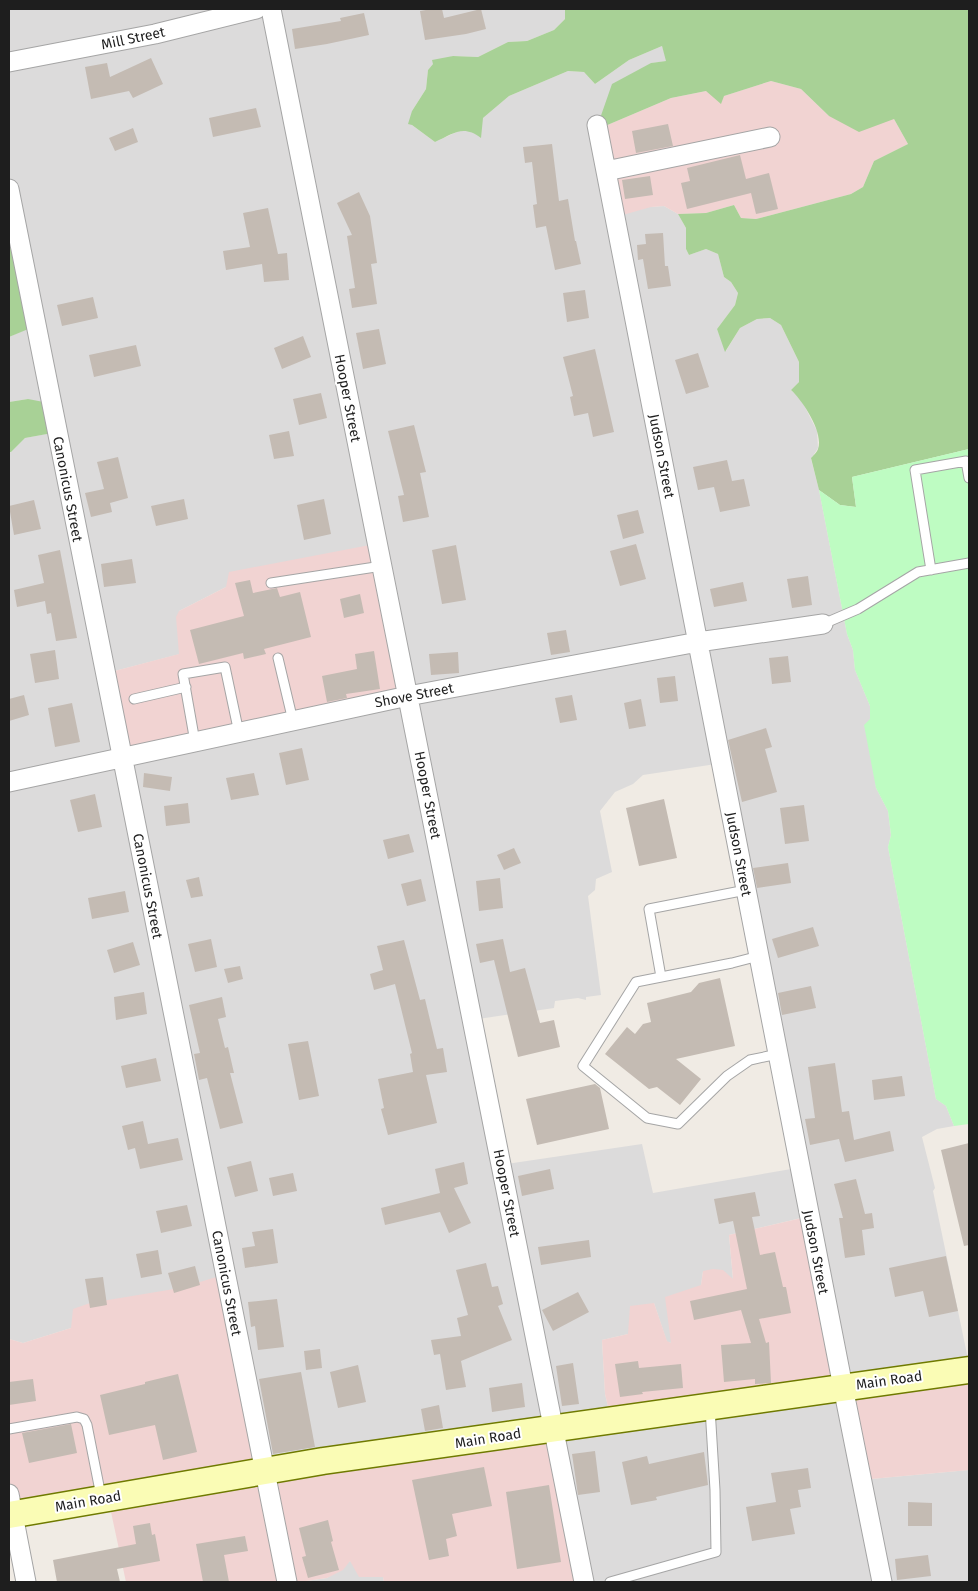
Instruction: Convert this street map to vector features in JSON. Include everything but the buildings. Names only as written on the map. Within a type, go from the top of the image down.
[{"type":"main road","name":"Main Road","points":[[10,1508],[102,1499],[264,1471],[553,1428],[969,1370]]},
{"type":"street","name":"Mill Street","points":[[9,62],[155,34],[256,9]]},
{"type":"street","name":"Hooper Street","points":[[271,9],[584,1582]]},
{"type":"street","name":"Judson Street","points":[[598,125],[882,1582]]},
{"type":"street","points":[[606,171],[770,137]]},
{"type":"street","name":"Canonicus Street","points":[[9,189],[287,1582]]},
{"type":"street","name":"Shove Street","points":[[9,782],[408,696],[698,642],[823,624]]},
{"type":"street","points":[[10,1508],[26,1582]]},
{"type":"lane","points":[[930,570],[915,470],[966,461],[969,478]]},
{"type":"lane","points":[[823,624],[858,609],[918,572],[969,564]]},
{"type":"lane","points":[[272,583],[382,566]]},
{"type":"lane","points":[[278,658],[293,721]]},
{"type":"lane","points":[[195,742],[183,674],[225,667],[239,733]]},
{"type":"lane","points":[[134,699],[186,687]]},
{"type":"lane","points":[[661,977],[649,909],[746,890]]},
{"type":"lane","points":[[759,956],[636,982],[583,1066],[647,1118],[678,1124],[734,1070],[750,1060],[778,1054]]},
{"type":"lane","points":[[610,1582],[716,1552],[715,1490],[710,1406]]},
{"type":"lane","points":[[9,1429],[77,1416],[84,1419],[87,1425],[102,1499]]},
{"type":"shaded area","points":[[9,9],[565,9],[565,19],[554,30],[527,41],[508,42],[478,57],[453,56],[433,64],[428,70],[426,89],[412,111],[412,125],[435,142],[461,130],[473,131],[483,118],[509,96],[568,71],[584,72],[595,84],[629,60],[662,46],[667,61],[651,63],[597,127],[651,207],[664,206],[678,214],[686,228],[686,249],[689,255],[706,249],[718,254],[724,277],[731,282],[738,293],[735,305],[717,329],[726,351],[740,328],[757,319],[770,318],[781,325],[799,362],[799,382],[791,390],[801,399],[817,431],[818,448],[811,459],[819,490],[847,634],[853,650],[855,670],[870,706],[876,788],[888,811],[891,835],[888,847],[936,1099],[946,1106],[954,1126],[937,1129],[922,1137],[935,1188],[933,1191],[969,1364],[839,1382],[801,1218],[729,1235],[733,1280],[703,1271],[701,1285],[672,1343],[667,1342],[654,1303],[628,1334],[602,1340],[605,1394],[611,1419],[836,1389],[860,1480],[969,1470],[969,1582],[582,1582],[265,1471],[71,1328],[23,1343],[9,1339],[9,452],[25,438],[57,432],[28,399],[9,402],[9,337],[37,324],[9,183]],"holes":[[[226,587],[128,757],[107,673],[180,654],[179,611]],[[716,764],[797,1168],[653,1193],[642,1144],[499,1165],[478,1019],[554,1008],[555,1001],[578,998],[586,1000],[586,997],[601,995],[588,896],[595,890],[596,879],[612,872],[600,811],[615,792],[633,784],[643,775]]]},
{"type":"shaded area","points":[[771,81],[801,89],[829,116],[894,119],[908,144],[874,161],[863,187],[851,194],[756,219],[741,218],[734,205],[706,213],[678,214],[664,206],[651,207],[612,218],[598,129],[671,98],[706,91],[724,96]]},
{"type":"shaded area","points":[[375,544],[404,690],[127,758],[107,673],[179,654],[176,617],[179,611],[226,587],[229,572]]},
{"type":"shaded area","points":[[806,1217],[839,1382],[969,1372],[969,1470],[860,1480],[836,1389],[611,1419],[605,1394],[602,1340],[628,1334],[630,1306],[654,1303],[667,1341],[671,1343],[665,1297],[701,1285],[703,1271],[723,1270],[733,1279],[729,1235]]},
{"type":"shaded area","points":[[223,1275],[260,1462],[548,1430],[582,1582],[384,1582],[383,1577],[359,1577],[350,1561],[343,1570],[327,1578],[299,1582],[126,1582],[108,1498],[9,1515],[9,1339],[23,1343],[71,1328],[73,1309],[90,1303],[180,1288]]},
{"type":"shaded area","points":[[350,1561],[383,1576],[384,1582],[299,1582],[327,1578]]},
{"type":"green space","points":[[565,9],[969,9],[969,449],[852,477],[856,507],[840,505],[819,490],[811,458],[818,449],[818,434],[811,417],[791,390],[799,382],[799,362],[781,325],[770,318],[757,319],[740,328],[725,352],[717,329],[735,305],[738,293],[731,282],[724,277],[718,254],[706,249],[689,255],[686,249],[686,228],[678,214],[706,213],[734,205],[741,218],[756,219],[851,194],[863,187],[874,161],[908,144],[894,119],[859,132],[829,116],[801,89],[771,81],[724,96],[721,104],[706,91],[671,98],[598,129],[597,127],[612,84],[651,63],[666,61],[662,46],[629,60],[595,84],[584,72],[568,71],[509,96],[483,118],[481,138],[475,134],[463,131],[435,142],[408,124],[412,111],[426,89],[428,70],[433,64],[432,60],[453,56],[478,57],[508,42],[527,41],[554,30],[565,19]]},
{"type":"green space","points":[[9,183],[38,325],[9,337]]},
{"type":"green space","points":[[28,399],[54,404],[58,432],[25,438],[9,452],[9,402]]},
{"type":"green space","points":[[969,449],[969,1124],[954,1126],[946,1106],[936,1099],[888,847],[891,835],[888,811],[876,788],[864,725],[870,719],[870,706],[855,670],[853,650],[847,634],[819,490],[840,505],[856,507],[852,477]]}]
